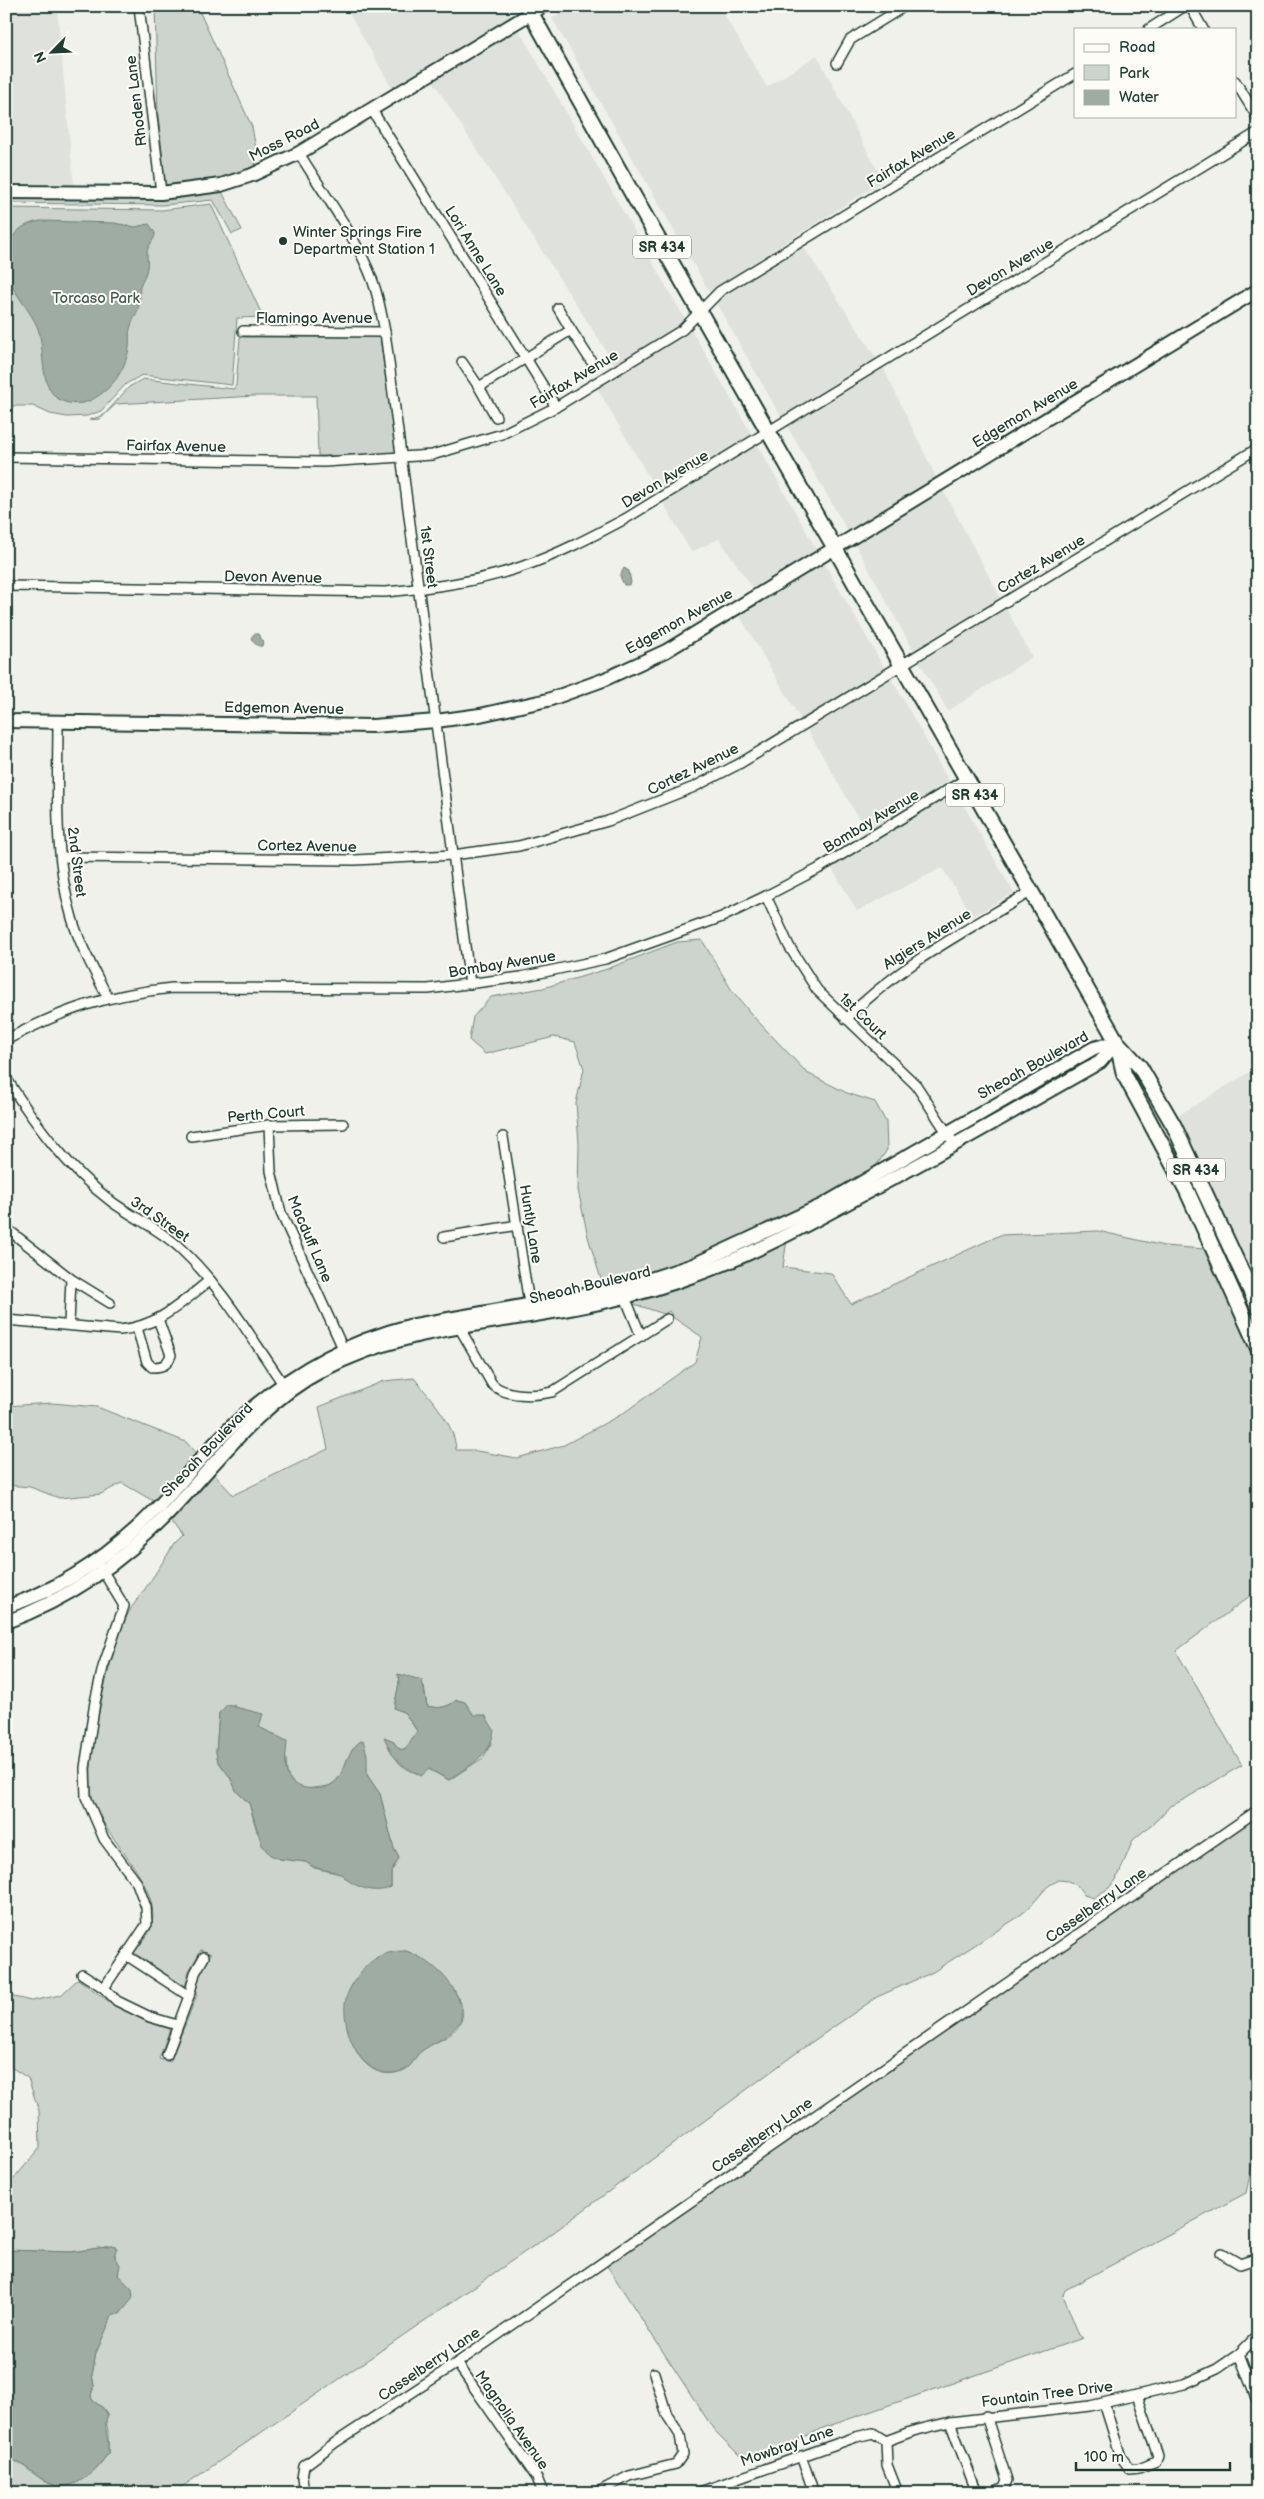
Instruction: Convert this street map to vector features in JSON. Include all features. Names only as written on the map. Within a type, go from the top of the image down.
[{"type":"main road","name":"SR 434","points":[[527,9],[1030,892],[1117,1042],[1140,1067],[1170,1119],[1202,1183],[1258,1307]]},
{"type":"main road","name":"SR 434","points":[[1117,1042],[1124,1074],[1187,1191],[1258,1348]]},
{"type":"street","name":"Rhoden Lane","points":[[139,6],[161,193]]},
{"type":"street","name":"Moss Road","points":[[6,192],[161,193],[221,185],[252,175],[299,153],[372,110],[527,9],[543,6]]},
{"type":"street","points":[[837,63],[850,40],[905,6]]},
{"type":"street","points":[[1151,28],[1185,6]]},
{"type":"street","points":[[1190,6],[1202,28]]},
{"type":"street","name":"Fairfax Avenue","points":[[6,456],[324,462],[432,456],[478,443],[527,423],[556,407],[682,330],[720,291],[1074,75]]},
{"type":"street","points":[[1236,83],[1258,118]]},
{"type":"street","name":"Lori Anne Lane","points":[[372,110],[556,407]]},
{"type":"street","name":"Devon Avenue","points":[[6,586],[356,592],[419,589],[482,578],[520,568],[553,555],[625,519],[1258,132]]},
{"type":"street","name":"1st Street","points":[[299,153],[356,245],[377,293],[385,332],[470,984]]},
{"type":"street","name":"Edgemon Avenue","points":[[6,721],[373,726],[436,721],[520,707],[603,680],[666,651],[1258,290]]},
{"type":"street","points":[[558,308],[590,361]]},
{"type":"street","points":[[479,387],[571,330]]},
{"type":"street","name":"Flamingo Avenue","points":[[244,331],[385,332]]},
{"type":"street","points":[[462,362],[496,417]]},
{"type":"street","name":"Cortez Avenue","points":[[61,857],[355,860],[453,855],[519,846],[608,821],[654,804],[739,764],[1258,448]]},
{"type":"street","name":"2nd Street","points":[[58,721],[58,827],[64,886],[72,919],[108,998]]},
{"type":"street","name":"Bombay Avenue","points":[[6,1040],[48,1018],[77,1006],[108,998],[172,988],[382,991],[428,989],[521,977],[604,959],[704,924],[766,896],[818,869],[966,779]]},
{"type":"street","name":"Algiers Avenue","points":[[846,1019],[883,984],[905,967],[1030,892]]},
{"type":"street","name":"1st Court","points":[[766,896],[801,968],[817,990],[916,1085],[948,1131],[955,1145]]},
{"type":"street","name":"Sheoah Boulevard","points":[[623,1293],[692,1265],[806,1213],[1094,1048],[1117,1042]]},
{"type":"street","name":"Sheoah Boulevard","points":[[345,1353],[378,1334],[410,1326],[530,1310],[623,1293],[695,1276],[825,1215],[955,1145],[1100,1062],[1117,1042]]},
{"type":"street","name":"3rd Street","points":[[6,1078],[58,1153],[85,1180],[113,1203],[154,1227],[180,1248],[210,1280],[286,1388]]},
{"type":"street","name":"Perth Court","points":[[192,1136],[269,1125],[343,1124]]},
{"type":"street","name":"Macduff Lane","points":[[269,1125],[271,1171],[281,1213],[345,1353]]},
{"type":"street","name":"Huntly Lane","points":[[503,1137],[530,1310]]},
{"type":"street","points":[[444,1237],[518,1225]]},
{"type":"street","points":[[6,1228],[71,1279],[110,1303]]},
{"type":"street","points":[[69,1324],[71,1279]]},
{"type":"street","points":[[6,1320],[69,1324],[120,1330],[137,1328],[158,1319],[210,1280]]},
{"type":"street","points":[[623,1293],[641,1336]]},
{"type":"street","name":"Sheoah Boulevard","points":[[6,1622],[54,1601],[100,1566],[223,1435],[286,1388],[316,1362],[380,1344],[530,1310]]},
{"type":"street","points":[[137,1328],[147,1362],[152,1367],[161,1367],[167,1363],[171,1355],[158,1319]]},
{"type":"street","points":[[459,1327],[492,1384],[499,1390],[544,1394],[552,1392],[667,1319]]},
{"type":"street","points":[[100,1566],[124,1606],[104,1667],[95,1702],[85,1768],[86,1797],[104,1839],[136,1883],[146,1908],[147,1924],[104,1988]]},
{"type":"street","name":"Sheoah Boulevard","points":[[6,1607],[100,1566]]},
{"type":"street","name":"Casselberry Lane","points":[[304,2493],[302,2478],[304,2466],[336,2442],[456,2364],[1258,1810]]},
{"type":"street","points":[[126,1954],[189,1996]]},
{"type":"street","points":[[167,2055],[189,1996],[195,1973],[204,1957]]},
{"type":"street","points":[[82,1974],[104,1988],[118,2001],[150,2017],[178,2025]]},
{"type":"street","points":[[1221,2253],[1240,2264],[1258,2258]]},
{"type":"street","name":"Fountain Tree Drive","points":[[886,2441],[913,2431],[950,2422],[986,2416],[1104,2403],[1184,2384],[1217,2369],[1238,2354],[1258,2334]]},
{"type":"street","points":[[1238,2354],[1258,2403]]},
{"type":"street","name":"Magnolia Avenue","points":[[456,2364],[537,2478],[543,2493]]},
{"type":"street","points":[[596,2493],[629,2476],[676,2464],[683,2454],[680,2435],[667,2415],[654,2373]]},
{"type":"street","points":[[1104,2403],[1122,2457],[1130,2469],[1139,2468],[1156,2461],[1158,2456],[1136,2395]]},
{"type":"street","points":[[986,2416],[1007,2480],[1004,2487],[992,2493]]},
{"type":"street","points":[[950,2422],[977,2493]]},
{"type":"street","name":"Mowbray Lane","points":[[696,2493],[873,2433],[886,2441]]},
{"type":"street","points":[[886,2441],[887,2465],[898,2493]]},
{"type":"street","points":[[801,2456],[814,2493]]},
{"type":"shaded area","points":[[6,6],[57,6],[74,187],[6,186]]},
{"type":"shaded area","points":[[345,6],[505,6],[512,19],[393,90]]},
{"type":"shaded area","points":[[573,6],[719,6],[767,87],[817,55],[883,181],[717,286],[710,293],[552,18]]},
{"type":"shaded area","points":[[518,28],[685,319],[678,327],[615,365],[432,80]]},
{"type":"shaded area","points":[[803,246],[877,359],[781,417],[716,303],[723,295]]},
{"type":"shaded area","points":[[691,329],[752,435],[658,493],[597,388],[685,335]]},
{"type":"shaded area","points":[[883,367],[937,479],[849,533],[787,426]]},
{"type":"shaded area","points":[[757,444],[818,552],[755,591],[719,539],[691,552],[663,502]]},
{"type":"shaded area","points":[[942,488],[1001,599],[914,652],[854,542]]},
{"type":"shaded area","points":[[823,561],[885,669],[801,720],[738,613]]},
{"type":"shaded area","points":[[1006,608],[1032,657],[948,711],[919,661]]},
{"type":"shaded area","points":[[891,678],[950,783],[848,844],[866,831],[807,729]]},
{"type":"shaded area","points":[[956,792],[1014,893],[973,916],[942,868],[857,911],[831,867]]},
{"type":"shaded area","points":[[1258,1067],[1258,1284],[1177,1116]]},
{"type":"green space","points":[[155,6],[197,6],[252,127],[257,154],[255,166],[220,180],[166,187],[158,115]]},
{"type":"green space","points":[[221,190],[242,230],[232,234],[213,200],[163,205],[6,203],[6,197]]},
{"type":"green space","name":"Torcaso Park","points":[[211,204],[263,317],[237,318],[232,385],[142,375],[126,384],[101,411],[87,416],[67,417],[50,414],[33,406],[6,406],[6,208],[162,210]]},
{"type":"green space","points":[[240,337],[380,337],[396,454],[318,456],[316,396],[255,396],[116,404],[100,419],[89,420],[104,415],[129,387],[143,379],[234,389],[236,385]]},
{"type":"green space","points":[[702,940],[731,989],[752,1015],[807,1073],[847,1093],[875,1102],[886,1122],[887,1150],[874,1169],[821,1200],[691,1260],[636,1279],[609,1285],[601,1279],[588,1237],[578,1190],[579,1144],[576,1103],[584,1069],[575,1042],[554,1037],[485,1054],[469,1040],[473,1017],[491,997],[543,988],[604,970],[677,942]]},
{"type":"green space","points":[[1098,1231],[1164,1246],[1205,1249],[1258,1368],[1258,1590],[1176,1651],[1242,1765],[1169,1807],[1133,1840],[1119,1874],[1109,1888],[1093,1898],[1084,1895],[1077,1885],[1068,1881],[1059,1880],[1048,1886],[1028,1909],[1015,1919],[933,1972],[877,1997],[799,2051],[554,2232],[173,2493],[6,2493],[6,2457],[19,2463],[48,2483],[62,2486],[70,2485],[85,2478],[108,2453],[108,2432],[103,2408],[92,2400],[91,2395],[94,2386],[92,2375],[96,2353],[110,2317],[132,2289],[118,2275],[118,2264],[113,2246],[71,2252],[6,2250],[6,2188],[40,2148],[39,2111],[28,2078],[6,2064],[6,1995],[31,2001],[61,1995],[78,1979],[114,2005],[147,2022],[170,2029],[159,2059],[170,2062],[197,1995],[195,1994],[200,1974],[211,1954],[201,1950],[189,1971],[185,1987],[134,1953],[147,1935],[152,1924],[152,1908],[148,1892],[106,1828],[92,1796],[92,1757],[95,1731],[114,1651],[130,1611],[174,1544],[182,1536],[170,1519],[212,1472],[233,1495],[328,1449],[319,1407],[384,1381],[414,1378],[447,1421],[455,1440],[456,1450],[471,1450],[517,1458],[564,1445],[622,1414],[695,1362],[702,1337],[674,1318],[669,1311],[664,1314],[634,1304],[632,1301],[787,1239],[783,1267],[831,1273],[851,1304],[1000,1235]],"holes":[[[398,1674],[424,1686],[427,1706],[439,1708],[450,1705],[457,1700],[464,1702],[492,1742],[483,1758],[449,1780],[428,1769],[419,1774],[402,1766],[396,1758],[392,1747],[392,1740],[399,1749],[405,1750],[417,1731],[405,1713],[394,1708],[399,1683]],[[234,1705],[265,1732],[275,1734],[286,1759],[287,1774],[294,1785],[306,1789],[329,1786],[338,1780],[349,1756],[360,1742],[366,1755],[367,1775],[380,1794],[394,1849],[399,1858],[391,1872],[391,1887],[372,1890],[349,1881],[341,1874],[314,1868],[306,1862],[280,1859],[257,1832],[249,1803],[237,1792],[230,1777],[218,1761],[216,1752],[219,1713]],[[406,1951],[415,1955],[435,1970],[454,1990],[463,2011],[461,2021],[452,2033],[424,2049],[404,2069],[393,2073],[378,2072],[366,2064],[357,2052],[353,2040],[353,1984],[377,1957]]]},
{"type":"green space","points":[[52,1403],[97,1407],[186,1442],[198,1456],[155,1502],[122,1483],[101,1494],[59,1498],[30,1487],[6,1485],[6,1406]]},
{"type":"green space","points":[[1258,1816],[1258,2160],[1252,2165],[1246,2193],[1065,2290],[1063,2295],[1079,2335],[1083,2338],[820,2429],[762,2458],[740,2456],[714,2430],[607,2266]]},
{"type":"water","points":[[41,221],[114,223],[135,227],[149,224],[155,233],[147,250],[146,271],[140,286],[139,305],[130,329],[129,348],[124,365],[116,379],[104,392],[89,401],[77,404],[65,402],[57,398],[51,391],[45,374],[37,326],[19,298],[7,270],[7,250],[15,234],[30,224]]},
{"type":"water","points":[[624,568],[629,571],[631,583],[628,585],[624,585],[620,576]]},
{"type":"water","points":[[254,634],[258,634],[263,641],[262,646],[257,645],[251,638]]},
{"type":"water","points":[[398,1674],[422,1680],[427,1706],[443,1707],[457,1700],[465,1702],[474,1715],[485,1715],[494,1730],[488,1748],[483,1755],[449,1780],[429,1769],[421,1776],[401,1764],[392,1754],[384,1737],[392,1740],[399,1749],[405,1750],[417,1731],[405,1713],[394,1708],[399,1683]]},
{"type":"water","points":[[227,1705],[263,1714],[259,1727],[287,1741],[286,1767],[289,1779],[293,1783],[305,1788],[322,1788],[331,1785],[341,1774],[351,1751],[363,1740],[367,1755],[367,1775],[380,1794],[394,1849],[399,1858],[391,1872],[391,1887],[381,1890],[364,1888],[354,1884],[343,1875],[318,1868],[306,1862],[280,1859],[270,1855],[262,1845],[249,1803],[237,1792],[230,1777],[218,1761],[216,1752],[219,1713]]},
{"type":"water","points":[[406,1951],[427,1961],[445,1978],[458,1998],[461,2020],[448,2035],[420,2052],[406,2069],[389,2073],[377,2071],[358,2054],[352,2043],[345,2017],[346,1998],[357,1977],[374,1959],[393,1952]]},
{"type":"water","points":[[113,2246],[117,2248],[114,2255],[120,2265],[118,2275],[132,2289],[133,2298],[120,2314],[114,2314],[110,2317],[96,2353],[92,2375],[94,2386],[91,2395],[92,2400],[103,2408],[108,2415],[106,2429],[108,2453],[85,2478],[70,2485],[54,2485],[43,2480],[13,2459],[6,2457],[6,2250],[71,2252]]},
{"type":"place","name":"Winter Springs Fire Department Station 1","points":[[283,241]]}]
